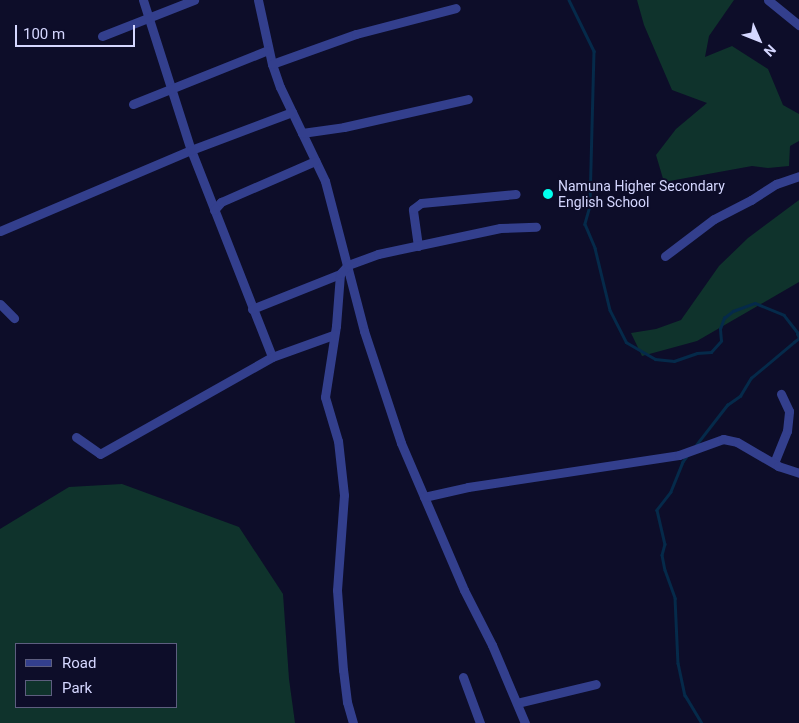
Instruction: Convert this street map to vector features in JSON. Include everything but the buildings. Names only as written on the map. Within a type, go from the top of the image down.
[{"type":"street","points":[[143,0],[191,150],[272,357]]},
{"type":"street","points":[[102,36],[194,0]]},
{"type":"street","points":[[258,0],[272,64],[292,112],[325,181],[364,331],[401,443],[525,723]]},
{"type":"street","points":[[768,0],[799,25]]},
{"type":"street","points":[[272,64],[356,34],[456,8]]},
{"type":"street","points":[[134,104],[268,50]]},
{"type":"street","points":[[302,133],[344,127],[468,98]]},
{"type":"street","points":[[0,231],[191,150],[292,112]]},
{"type":"street","points":[[214,210],[221,202],[315,161]]},
{"type":"street","points":[[665,256],[714,219],[776,184],[799,176]]},
{"type":"street","points":[[418,246],[413,209],[421,203],[516,194]]},
{"type":"street","points":[[252,309],[340,274],[348,265],[378,254],[500,228],[536,227]]},
{"type":"street","points":[[340,274],[325,397],[338,441],[344,495],[337,590],[343,670],[347,702],[353,723]]},
{"type":"street","points":[[0,304],[14,318]]},
{"type":"street","points":[[76,438],[100,454],[272,357],[333,336]]},
{"type":"street","points":[[774,463],[787,431],[790,411],[781,394]]},
{"type":"street","points":[[424,497],[468,487],[685,453],[723,439],[737,442],[774,463],[799,473]]},
{"type":"street","points":[[463,677],[480,723]]},
{"type":"street","points":[[517,702],[596,684]]},
{"type":"green space","points":[[637,0],[734,0],[709,36],[705,57],[732,46],[768,69],[783,105],[799,114],[799,141],[790,146],[789,166],[768,168],[752,166],[664,182],[656,155],[676,129],[707,103],[672,90],[644,25]]},
{"type":"green space","points":[[799,200],[799,282],[697,341],[642,356],[631,333],[656,329],[681,320],[719,266],[748,238]]},
{"type":"green space","points":[[122,484],[239,527],[283,594],[289,679],[295,723],[0,723],[0,529],[69,487]]},
{"type":"waterway","points":[[569,0],[594,51],[590,206],[585,224],[595,248],[610,310],[626,342],[655,359],[674,361],[697,353],[711,352],[721,341],[720,329],[724,318],[733,311],[755,303],[784,315],[799,334]]},
{"type":"waterway","points":[[696,445],[727,405],[740,396],[751,378],[799,338],[797,334]]},
{"type":"waterway","points":[[688,455],[683,462],[671,492],[657,510],[665,544],[662,555],[665,570],[675,598],[678,663],[685,695],[702,723]]},
{"type":"place","name":"Namuna Higher Secondary English School","points":[[548,194]]}]
